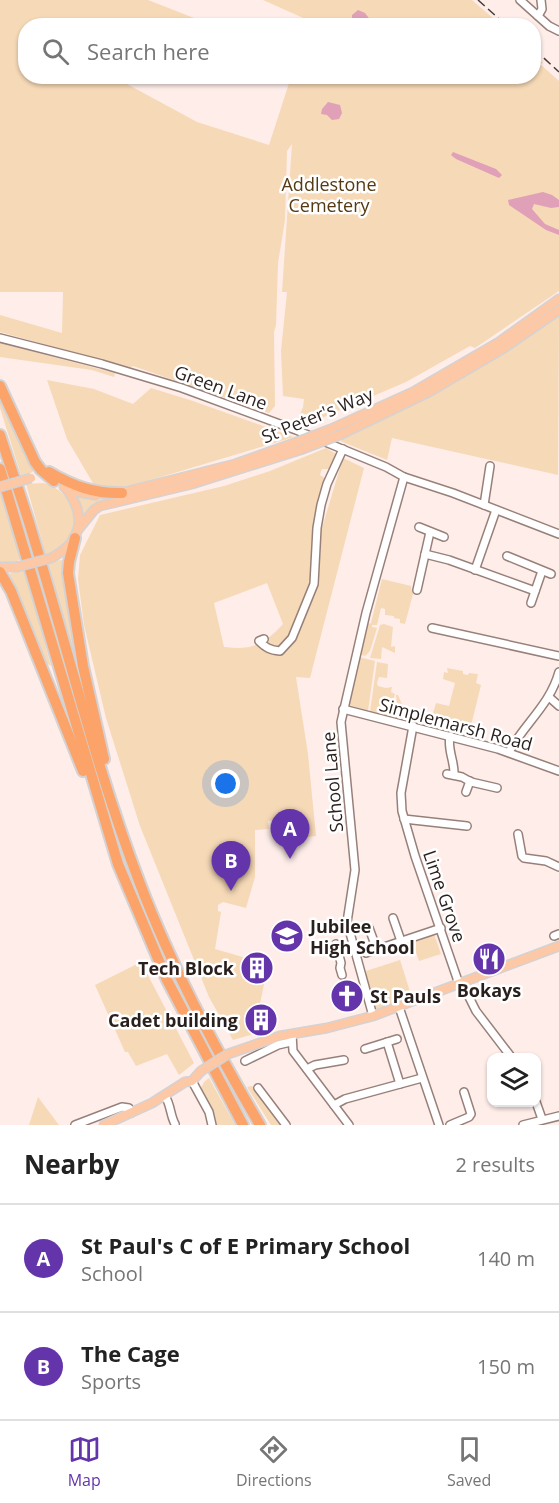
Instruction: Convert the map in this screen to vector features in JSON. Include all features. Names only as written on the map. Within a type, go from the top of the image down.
[{"type":"highway","points":[[0,386],[40,470],[59,484]]},
{"type":"highway","points":[[0,435],[34,537],[80,703],[139,882],[172,960],[222,1060],[260,1125]]},
{"type":"highway","points":[[30,450],[50,473],[68,483],[93,491],[122,493]]},
{"type":"highway","points":[[0,469],[118,864],[166,980],[243,1125]]},
{"type":"highway","points":[[76,535],[68,573],[83,666],[105,764],[108,791]]},
{"type":"highway","points":[[0,572],[8,584],[77,757],[98,803]]},
{"type":"highway","points":[[0,577],[15,602]]},
{"type":"main road","name":"St Peter's Way","points":[[0,567],[17,567],[62,553],[93,510],[100,506],[192,484],[299,446],[413,392],[499,342],[559,299]]},
{"type":"main road","name":"St Peter's Way","points":[[0,487],[31,478],[44,478],[92,495],[106,496],[235,464],[342,434],[429,392],[504,348],[559,310]]},
{"type":"main road","points":[[59,484],[78,508],[76,535]]},
{"type":"main road","points":[[104,1125],[165,1096],[185,1082],[192,1081],[201,1071],[228,1054],[258,1042],[292,1038],[373,1016],[559,946]]},
{"type":"street","points":[[520,0],[538,16],[542,9],[541,0]]},
{"type":"street","points":[[541,19],[559,31]]},
{"type":"street","name":"Green Lane","points":[[0,338],[102,364],[182,388],[296,430],[387,467],[404,477],[559,534]]},
{"type":"street","points":[[264,639],[259,641],[268,649],[280,651],[292,638],[300,621],[314,584],[317,528],[325,488],[343,449]]},
{"type":"street","points":[[484,505],[490,466]]},
{"type":"street","name":"School Lane","points":[[373,1016],[347,922],[355,870],[341,722],[366,613],[404,477]]},
{"type":"street","points":[[475,570],[496,510]]},
{"type":"street","points":[[419,527],[444,537]]},
{"type":"street","points":[[417,590],[430,532]]},
{"type":"street","points":[[425,555],[449,560],[535,591]]},
{"type":"street","points":[[507,556],[551,574]]},
{"type":"street","points":[[531,603],[542,571]]},
{"type":"street","points":[[432,628],[559,656]]},
{"type":"street","points":[[509,752],[549,697],[559,672]]},
{"type":"street","points":[[549,697],[559,706]]},
{"type":"street","name":"Simplemarsh Road","points":[[343,710],[509,752],[559,771]]},
{"type":"street","name":"Lime Grove","points":[[413,726],[401,793],[404,819],[461,983],[476,1011],[508,1053]]},
{"type":"street","points":[[450,736],[448,745],[454,768],[451,774],[497,788]]},
{"type":"street","points":[[466,792],[470,781]]},
{"type":"street","points":[[404,819],[467,826]]},
{"type":"street","points":[[518,834],[522,856],[529,860],[546,861],[559,867]]},
{"type":"street","points":[[393,918],[401,941]]},
{"type":"street","points":[[369,928],[377,950]]},
{"type":"street","points":[[366,953],[441,928]]},
{"type":"street","points":[[342,975],[337,947],[353,947]]},
{"type":"street","points":[[399,1007],[439,1125]]},
{"type":"street","points":[[245,1061],[292,1038],[293,1051],[349,1125]]},
{"type":"street","points":[[364,1049],[397,1039]]},
{"type":"street","points":[[387,1042],[400,1084]]},
{"type":"street","points":[[307,1069],[315,1065],[344,1060]]},
{"type":"street","points":[[334,1105],[345,1099],[422,1078]]},
{"type":"street","points":[[192,1081],[206,1106],[212,1125]]},
{"type":"street","points":[[258,1088],[286,1125]]},
{"type":"street","points":[[450,1125],[471,1114],[464,1092]]},
{"type":"street","points":[[165,1096],[171,1106],[174,1125],[183,1125]]},
{"type":"street","points":[[75,1125],[122,1107],[129,1108],[131,1113]]},
{"type":"street","points":[[538,1107],[542,1119]]},
{"type":"street","points":[[523,1125],[559,1116]]},
{"type":"green space","name":"Addlestone Cemetery","points":[[0,0],[148,0],[194,18],[18,18],[18,84],[127,84],[197,122],[269,145],[289,84],[541,84],[541,65],[559,81],[559,291],[475,348],[470,346],[406,382],[303,426],[296,423],[304,399],[283,396],[281,351],[287,292],[282,292],[292,144],[287,151],[285,220],[278,263],[274,332],[275,406],[269,413],[133,366],[130,368],[0,332],[0,315],[62,333],[63,292],[0,292]]},
{"type":"green space","points":[[263,0],[472,0],[493,18],[303,18]]},
{"type":"green space","points":[[559,314],[558,475],[392,438],[387,460],[340,441],[413,405],[499,357]]},
{"type":"green space","points":[[0,343],[115,373],[114,377],[92,370],[0,357]]},
{"type":"green space","points":[[47,380],[94,389],[133,404],[151,388],[294,437],[131,486],[97,490],[67,439]]},
{"type":"green space","points":[[0,394],[33,465],[34,470],[30,474],[21,475],[0,408]]},
{"type":"green space","points":[[326,448],[336,454],[330,469],[322,469],[320,475],[325,478],[315,519],[311,581],[316,586],[321,531],[343,458],[364,468],[310,678],[296,677],[308,754],[316,836],[297,838],[294,819],[268,821],[269,829],[255,830],[255,877],[246,908],[223,902],[218,905],[218,911],[221,912],[215,949],[246,958],[242,978],[264,984],[254,1034],[233,1040],[209,997],[140,826],[106,718],[84,625],[78,579],[80,555],[100,515],[224,486],[270,471]],"holes":[[[267,583],[283,624],[263,642],[256,645],[242,648],[224,647],[214,603]]]},
{"type":"green space","points":[[43,483],[53,487],[69,500],[75,518],[70,537],[63,546],[46,555],[26,484]]},
{"type":"green space","points":[[0,493],[21,557],[17,563],[0,564]]},
{"type":"green space","points":[[75,494],[112,501],[82,521],[81,509]]},
{"type":"green space","points":[[64,561],[85,697],[49,564]]},
{"type":"green space","points":[[25,571],[51,666],[40,660],[9,580],[10,573]]},
{"type":"green space","points":[[382,579],[411,586],[414,590],[405,624],[400,623],[400,619],[394,616],[385,615],[385,609],[381,608],[377,625],[372,625],[377,628],[370,651],[365,656],[360,654],[368,624],[371,623]]},
{"type":"green space","points":[[380,625],[393,627],[391,647],[395,646],[395,653],[382,647],[381,659],[370,658]]},
{"type":"green space","points":[[359,657],[375,661],[368,711],[349,705]]},
{"type":"green space","points":[[377,662],[388,664],[387,678],[379,677],[377,683],[378,686],[392,687],[391,692],[395,694],[392,704],[397,704],[396,695],[398,695],[404,709],[402,720],[370,712]]},
{"type":"green space","points":[[447,668],[463,671],[463,674],[468,675],[469,673],[478,674],[476,683],[481,685],[468,738],[429,727],[436,703],[449,706],[455,683],[443,679],[444,672],[448,673]]},
{"type":"green space","points":[[434,934],[441,954],[419,961],[412,941],[418,941]]},
{"type":"green space","points":[[400,960],[412,998],[373,1010],[363,972]]},
{"type":"green space","points":[[141,962],[194,1063],[179,1075],[167,1054],[136,1066],[128,1052],[125,1052],[95,985]]},
{"type":"green space","points":[[209,1078],[235,1125],[217,1125],[213,1110],[201,1088]]},
{"type":"green space","points":[[252,1086],[281,1125],[271,1125],[247,1087]]},
{"type":"green space","points":[[38,1097],[59,1125],[29,1125]]},
{"type":"shaded area","points":[[358,10],[369,18],[352,18]]},
{"type":"shaded area","points":[[328,102],[340,105],[342,113],[339,119],[332,120],[327,115],[321,114]]},
{"type":"shaded area","points":[[453,152],[496,169],[502,175],[499,178],[456,159],[451,155]]},
{"type":"shaded area","points":[[543,192],[559,200],[559,207],[551,208],[534,204],[532,209],[545,224],[559,230],[559,235],[546,230],[509,205],[508,200]]},
{"type":"railway","points":[[478,0],[498,18]]},
{"type":"railway","points":[[541,55],[559,72]]},
{"type":"place","name":"St Paul's C of E Primary School","points":[[290,859]]},
{"type":"place","name":"The Cage","points":[[231,891]]},
{"type":"place","name":"Jubilee High School","points":[[287,936]]},
{"type":"place","name":"Bokays","points":[[489,959]]},
{"type":"place","name":"Tech Block","points":[[257,968]]},
{"type":"place","name":"St Pauls","points":[[347,996]]},
{"type":"place","name":"Cadet building","points":[[261,1020]]}]
